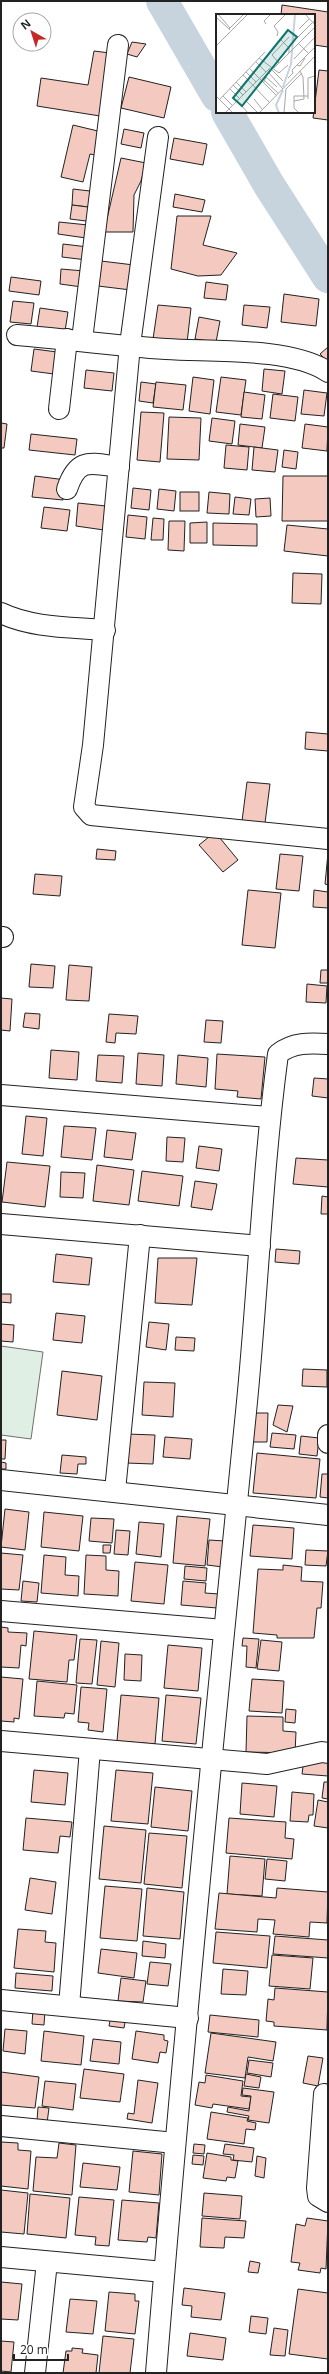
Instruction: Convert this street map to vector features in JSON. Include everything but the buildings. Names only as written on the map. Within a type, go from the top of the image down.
[{"type":"street","points":[[59,409],[75,340],[118,45]]},
{"type":"street","points":[[158,137],[130,345],[94,745],[84,807],[87,813],[91,815],[328,839]]},
{"type":"street","points":[[17,335],[130,345],[262,354],[303,362],[320,367],[328,372]]},
{"type":"street","points":[[67,489],[73,473],[80,467],[93,463],[119,467]]},
{"type":"street","points":[[1,613],[10,618],[34,623],[105,630]]},
{"type":"street","points":[[156,2373],[175,2143],[213,1760],[260,1246],[269,1117],[278,1054],[285,1048],[296,1045],[328,1044]]},
{"type":"street","points":[[1,1096],[269,1117]]},
{"type":"street","points":[[1,1224],[260,1246]]},
{"type":"street","points":[[115,1491],[140,1236]]},
{"type":"street","points":[[328,1435],[328,1443]]},
{"type":"street","points":[[1,1480],[328,1515]]},
{"type":"street","points":[[1,1612],[224,1630]]},
{"type":"street","points":[[1,1741],[267,1764],[322,1752],[328,1753]]},
{"type":"street","points":[[69,2006],[90,1749]]},
{"type":"street","points":[[1,2000],[188,2018]]},
{"type":"street","points":[[324,2094],[317,2188],[318,2196],[328,2202]]},
{"type":"street","points":[[1,2126],[175,2143]]},
{"type":"street","points":[[1,2257],[164,2272]]},
{"type":"street","points":[[35,2373],[47,2262]]},
{"type":"green space","points":[[1,1346],[43,1352],[31,1439],[1,1435]]},
{"type":"waterway","points":[[162,1],[216,94]]},
{"type":"waterway","points":[[228,113],[269,185],[328,277]]}]
